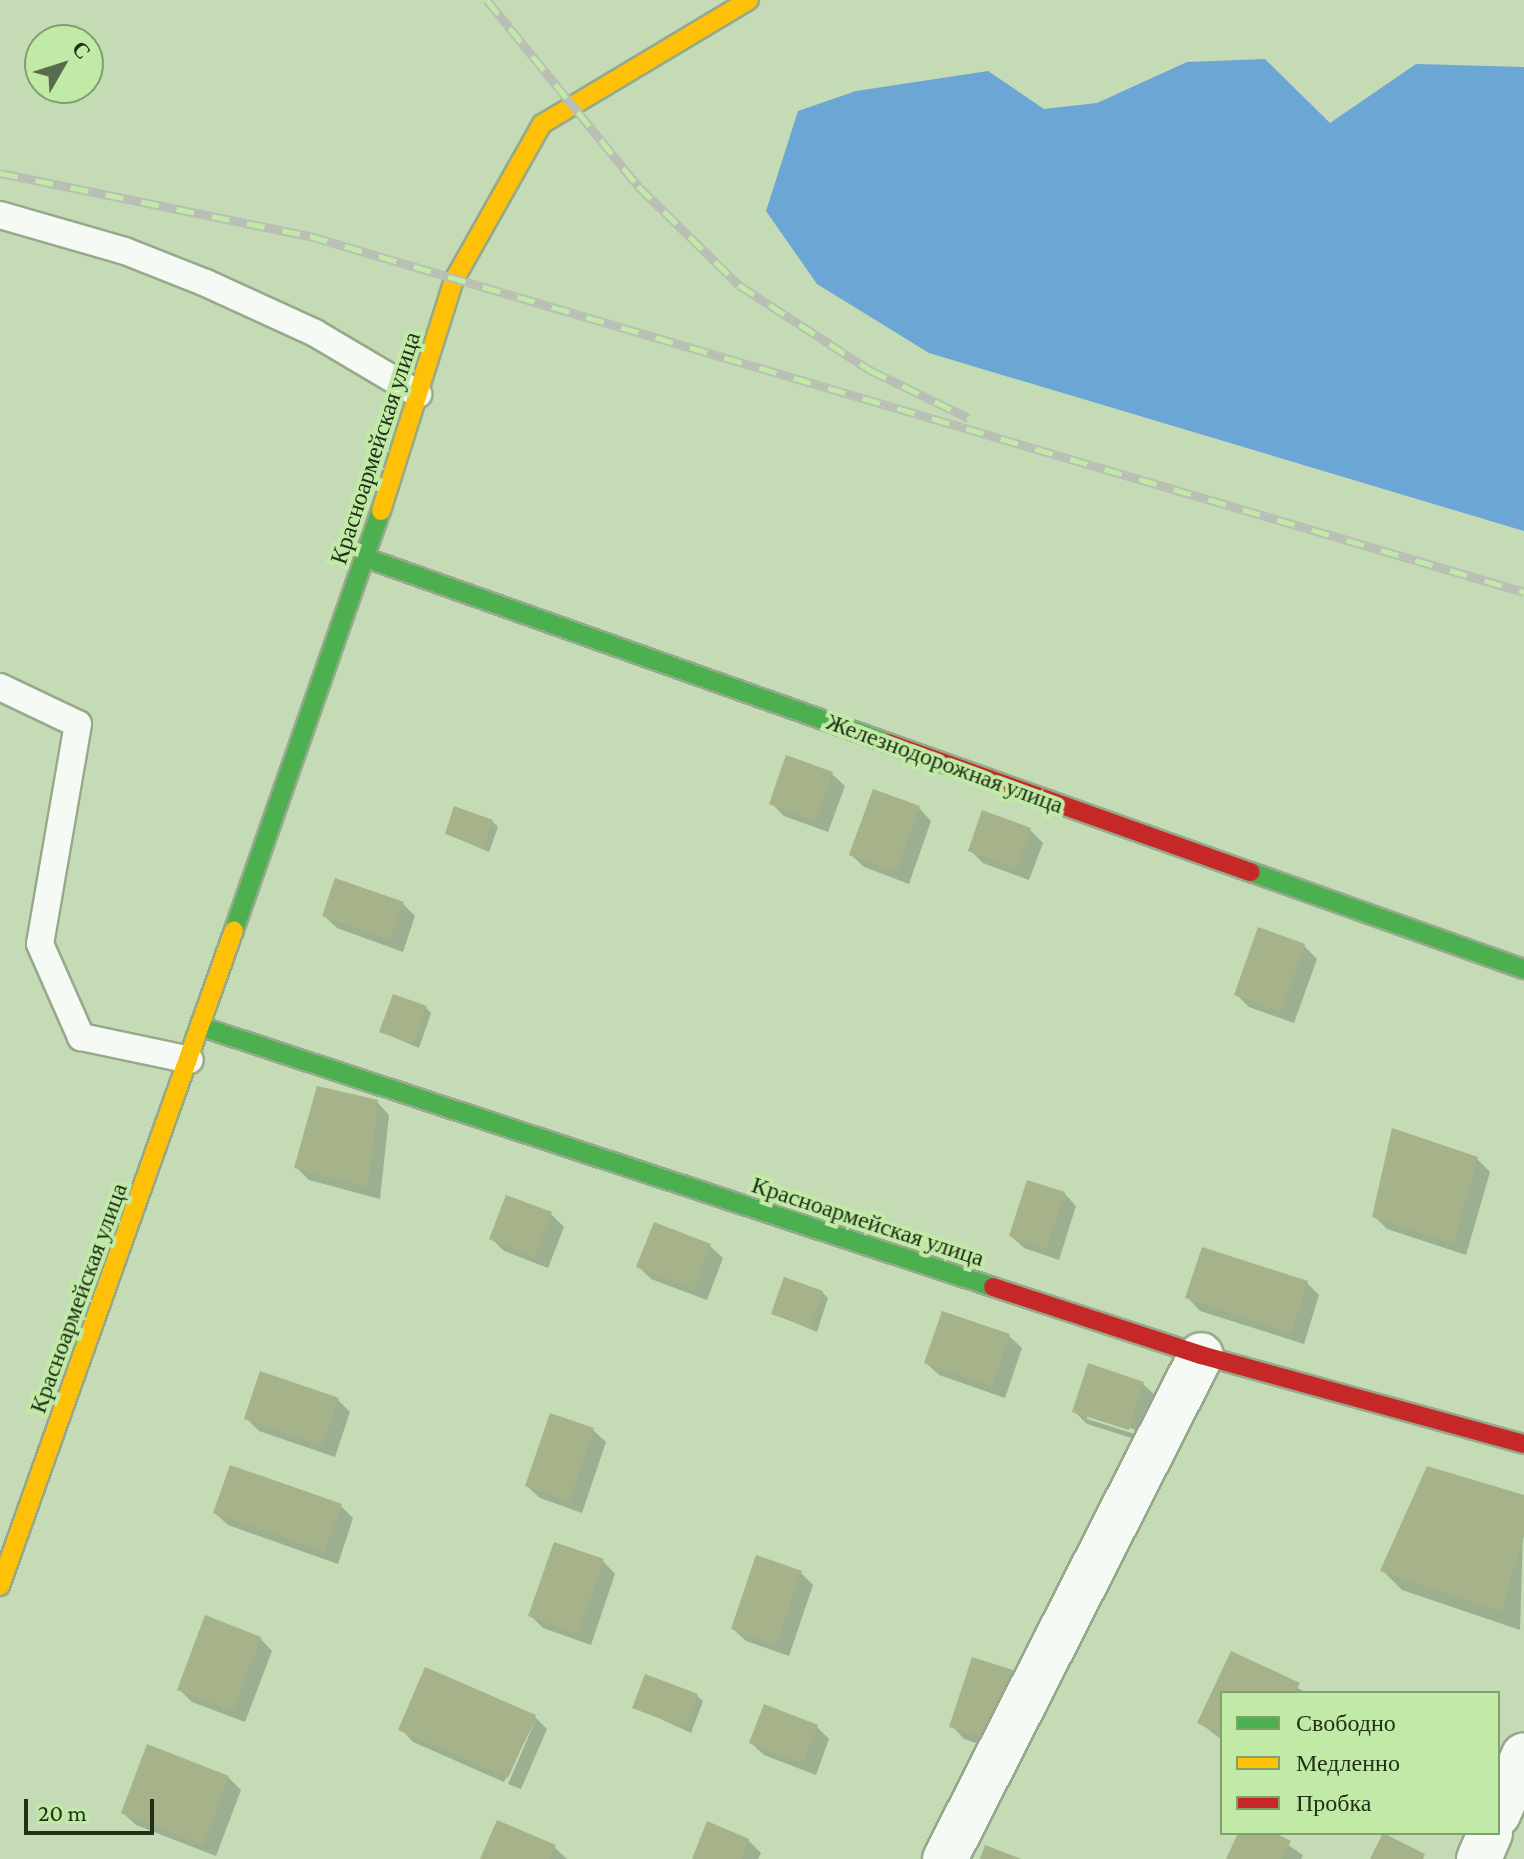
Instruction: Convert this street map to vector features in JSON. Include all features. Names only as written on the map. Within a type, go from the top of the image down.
[{"type":"street","name":"Красноармейская улица","points":[[0,1586],[202,1027],[366,558],[454,280],[542,124],[749,0]]},
{"type":"street","name":"Железнодорожная улица","points":[[366,558],[1524,969]]},
{"type":"street","name":"Красноармейская улица","points":[[202,1027],[1201,1355],[1524,1444]]},
{"type":"street","points":[[945,1859],[1201,1355]]},
{"type":"street","points":[[1500,1809],[1524,1755]]},
{"type":"street","points":[[1479,1859],[1489,1835]]},
{"type":"lane","points":[[0,215],[125,251],[206,283],[315,333],[418,394]]},
{"type":"lane","points":[[0,687],[78,724],[40,944],[81,1037],[190,1060]]},
{"type":"water","points":[[1265,59],[1330,123],[1416,64],[1524,67],[1524,531],[929,353],[817,284],[766,211],[798,111],[856,91],[988,71],[1044,109],[1097,103],[1187,62]]},
{"type":"building","points":[[786,755],[833,772],[815,821],[769,804]]},
{"type":"building","points":[[873,789],[920,806],[896,872],[849,855]]},
{"type":"building","points":[[454,806],[493,820],[483,848],[445,834]]},
{"type":"building","points":[[982,810],[1031,828],[1017,869],[968,851]]},
{"type":"building","points":[[335,878],[404,902],[390,940],[322,916]]},
{"type":"building","points":[[1258,927],[1305,944],[1281,1012],[1234,995]]},
{"type":"building","points":[[393,994],[427,1006],[413,1044],[379,1032]]},
{"type":"building","points":[[317,1086],[378,1100],[368,1187],[294,1168]]},
{"type":"building","points":[[1392,1128],[1478,1157],[1454,1244],[1372,1217]]},
{"type":"building","points":[[1027,1180],[1065,1192],[1046,1249],[1009,1236]]},
{"type":"building","points":[[506,1195],[552,1212],[535,1257],[489,1239]]},
{"type":"building","points":[[654,1222],[711,1244],[694,1289],[636,1267]]},
{"type":"building","points":[[1202,1247],[1308,1281],[1291,1333],[1185,1298]]},
{"type":"building","points":[[784,1277],[823,1291],[811,1328],[771,1314]]},
{"type":"building","points":[[942,1311],[1010,1334],[992,1387],[924,1363]]},
{"type":"building","points":[[1088,1363],[1144,1382],[1129,1430],[1072,1412]]},
{"type":"building","points":[[260,1371],[339,1398],[322,1446],[244,1419]]},
{"type":"building","points":[[550,1413],[594,1428],[569,1502],[525,1486]]},
{"type":"building","points":[[230,1465],[342,1504],[325,1552],[213,1513]]},
{"type":"building","points":[[1427,1466],[1524,1495],[1524,1536],[1501,1612],[1380,1571]]},
{"type":"building","points":[[554,1542],[604,1559],[578,1634],[528,1616]]},
{"type":"building","points":[[756,1555],[802,1571],[776,1645],[731,1629]]},
{"type":"building","points":[[205,1615],[261,1637],[233,1711],[177,1690]]},
{"type":"building","points":[[1231,1651],[1300,1683],[1296,1691],[1220,1691],[1220,1734],[1197,1723]]},
{"type":"building","points":[[972,1657],[1016,1671],[994,1741],[949,1727]]},
{"type":"building","points":[[425,1667],[536,1715],[508,1778],[398,1730]]},
{"type":"building","points":[[645,1674],[698,1694],[685,1728],[632,1708]]},
{"type":"building","points":[[764,1704],[818,1725],[803,1764],[749,1743]]},
{"type":"building","points":[[147,1744],[229,1776],[203,1845],[121,1813]]},
{"type":"building","points":[[497,1820],[556,1845],[549,1859],[480,1859]]},
{"type":"building","points":[[707,1821],[749,1839],[741,1859],[692,1859]]},
{"type":"building","points":[[1237,1835],[1279,1835],[1291,1841],[1282,1859],[1226,1859]]},
{"type":"building","points":[[1382,1835],[1425,1854],[1423,1859],[1370,1859]]},
{"type":"building","points":[[985,1845],[1021,1859],[980,1859]]},
{"type":"railway","points":[[487,0],[638,186],[739,285],[870,370],[969,418]]},
{"type":"railway","points":[[0,173],[310,236],[1524,592]]},
{"type":"traffic: fast","points":[[234,930],[381,511]]},
{"type":"traffic: fast","points":[[366,558],[888,743]]},
{"type":"traffic: fast","points":[[1251,872],[1524,969]]},
{"type":"traffic: fast","points":[[202,1027],[993,1287]]},
{"type":"traffic: slow","points":[[381,511],[454,280],[542,124],[749,0]]},
{"type":"traffic: slow","points":[[0,1586],[234,930]]},
{"type":"traffic: jam","points":[[888,743],[1251,872]]},
{"type":"traffic: jam","points":[[993,1287],[1201,1355],[1524,1444]]}]
